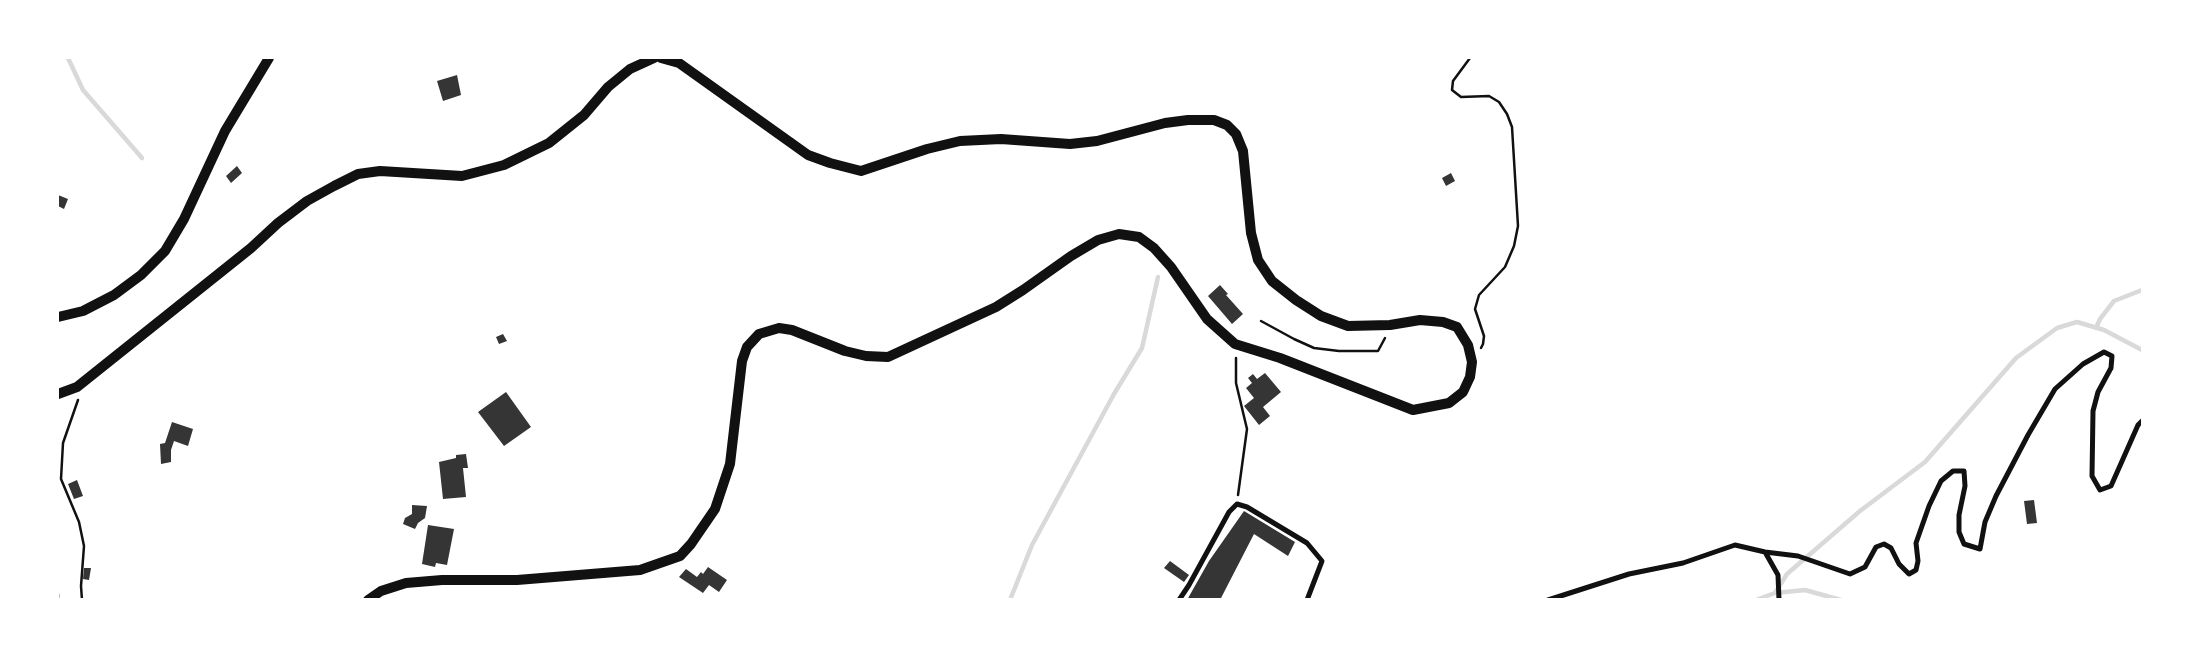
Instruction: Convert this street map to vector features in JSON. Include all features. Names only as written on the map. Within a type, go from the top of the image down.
[{"type":"main road","points":[[58,317],[83,311],[114,295],[140,275],[165,251],[184,218],[225,131],[269,58]]},
{"type":"main road","points":[[58,394],[77,387],[307,201],[358,174],[380,171],[462,176],[510,163],[549,143],[584,115],[608,87],[630,69],[654,58]]},
{"type":"main road","points":[[368,600],[381,591],[406,583],[442,580],[517,580],[640,570],[680,556],[691,544],[715,509],[730,464],[742,361],[747,347],[759,334],[779,328],[792,330],[845,351],[866,356],[888,357],[996,307],[1071,256],[1098,240],[1119,234],[1139,237],[1154,248],[1171,267],[1207,319],[1235,344],[1280,358],[1413,410],[1449,403],[1463,392],[1470,377],[1472,362],[1468,345],[1457,327],[1443,322],[1420,320],[1390,325],[1348,326],[1321,316],[1296,300],[1272,281],[1258,260],[1251,233],[1242,151],[1236,134],[1227,125],[1214,120],[1188,120],[1165,123],[1105,139],[1070,144],[1001,139],[960,141],[927,149],[861,171],[808,155],[679,63],[661,58]]},
{"type":"street","points":[[1548,600],[1629,574],[1683,563],[1735,545],[1765,552],[1798,556],[1850,574],[1865,567],[1876,547],[1884,544],[1891,548],[1900,564],[1909,574],[1916,570],[1918,560],[1916,543],[1930,506],[1941,481],[1953,471],[1964,471],[1965,486],[1959,515],[1959,532],[1964,544],[1980,548],[1985,522],[1996,496],[2055,389],[2083,364],[2104,352],[2112,356],[2111,368],[2098,392],[2093,411],[2092,476],[2100,490],[2111,486],[2138,425],[2142,421]]},
{"type":"street","points":[[1179,600],[1189,586],[1229,512],[1237,504],[1247,507],[1307,543],[1322,561],[1307,600]]},
{"type":"street","points":[[1765,552],[1778,575],[1779,600]]},
{"type":"path","points":[[1470,58],[1453,81],[1452,90],[1461,97],[1490,96],[1499,102],[1507,114],[1512,127],[1518,226],[1514,246],[1504,267],[1479,296],[1474,309],[1484,336],[1483,344],[1472,362]]},
{"type":"path","points":[[1261,321],[1294,340],[1314,348],[1339,351],[1378,351],[1390,325]]},
{"type":"path","points":[[1235,344],[1236,383],[1247,429],[1237,504]]},
{"type":"path","points":[[81,396],[77,402],[63,443],[61,479],[79,522],[84,546],[82,600]]},
{"type":"path","points":[[58,594],[58,600]]},
{"type":"building","points":[[457,75],[461,95],[443,101],[437,81]]},
{"type":"building","points":[[237,166],[242,173],[231,183],[226,176]]},
{"type":"building","points":[[1451,173],[1455,181],[1446,186],[1442,178]]},
{"type":"building","points":[[58,195],[68,199],[64,209],[58,206]]},
{"type":"building","points":[[1220,285],[1228,294],[1226,295],[1243,314],[1232,324],[1208,296]]},
{"type":"building","points":[[503,334],[507,341],[499,344],[496,337]]},
{"type":"building","points":[[1265,373],[1281,392],[1263,407],[1270,416],[1259,425],[1244,406],[1254,398],[1246,388],[1252,383],[1248,378],[1253,374],[1257,379]]},
{"type":"building","points":[[506,392],[531,427],[504,446],[478,412]]},
{"type":"building","points":[[172,422],[193,429],[188,446],[174,441],[171,450],[171,462],[161,464],[160,444],[165,443]]},
{"type":"building","points":[[466,454],[468,468],[463,468],[466,497],[443,499],[439,462],[456,458],[456,455]]},
{"type":"building","points":[[77,480],[83,496],[74,499],[68,484]]},
{"type":"building","points":[[2034,500],[2037,523],[2027,524],[2024,501]]},
{"type":"building","points":[[412,505],[427,506],[425,518],[418,523],[415,529],[403,524],[405,518],[412,514]]},
{"type":"building","points":[[1244,511],[1295,542],[1288,556],[1254,534],[1220,600],[1187,600],[1209,561]]},
{"type":"building","points":[[428,525],[454,529],[447,565],[436,563],[435,567],[422,564]]},
{"type":"building","points":[[1170,561],[1189,575],[1184,582],[1164,568]]},
{"type":"building","points":[[708,567],[727,580],[719,592],[709,585],[703,593],[679,577],[686,569],[697,577],[701,572],[703,574]]},
{"type":"building","points":[[84,568],[91,568],[89,580],[83,579]]},
{"type":"waterway","points":[[68,58],[83,90],[142,158]]},
{"type":"waterway","points":[[1010,600],[1032,545],[1114,394],[1142,348],[1158,277]]},
{"type":"waterway","points":[[2096,328],[2100,319],[2114,301],[2142,290]]},
{"type":"waterway","points":[[1775,593],[1787,574],[1860,511],[1925,462],[2016,358],[2057,328],[2077,322],[2104,330],[2142,350]]},
{"type":"waterway","points":[[1756,600],[1775,593],[1805,590],[1841,600]]}]
